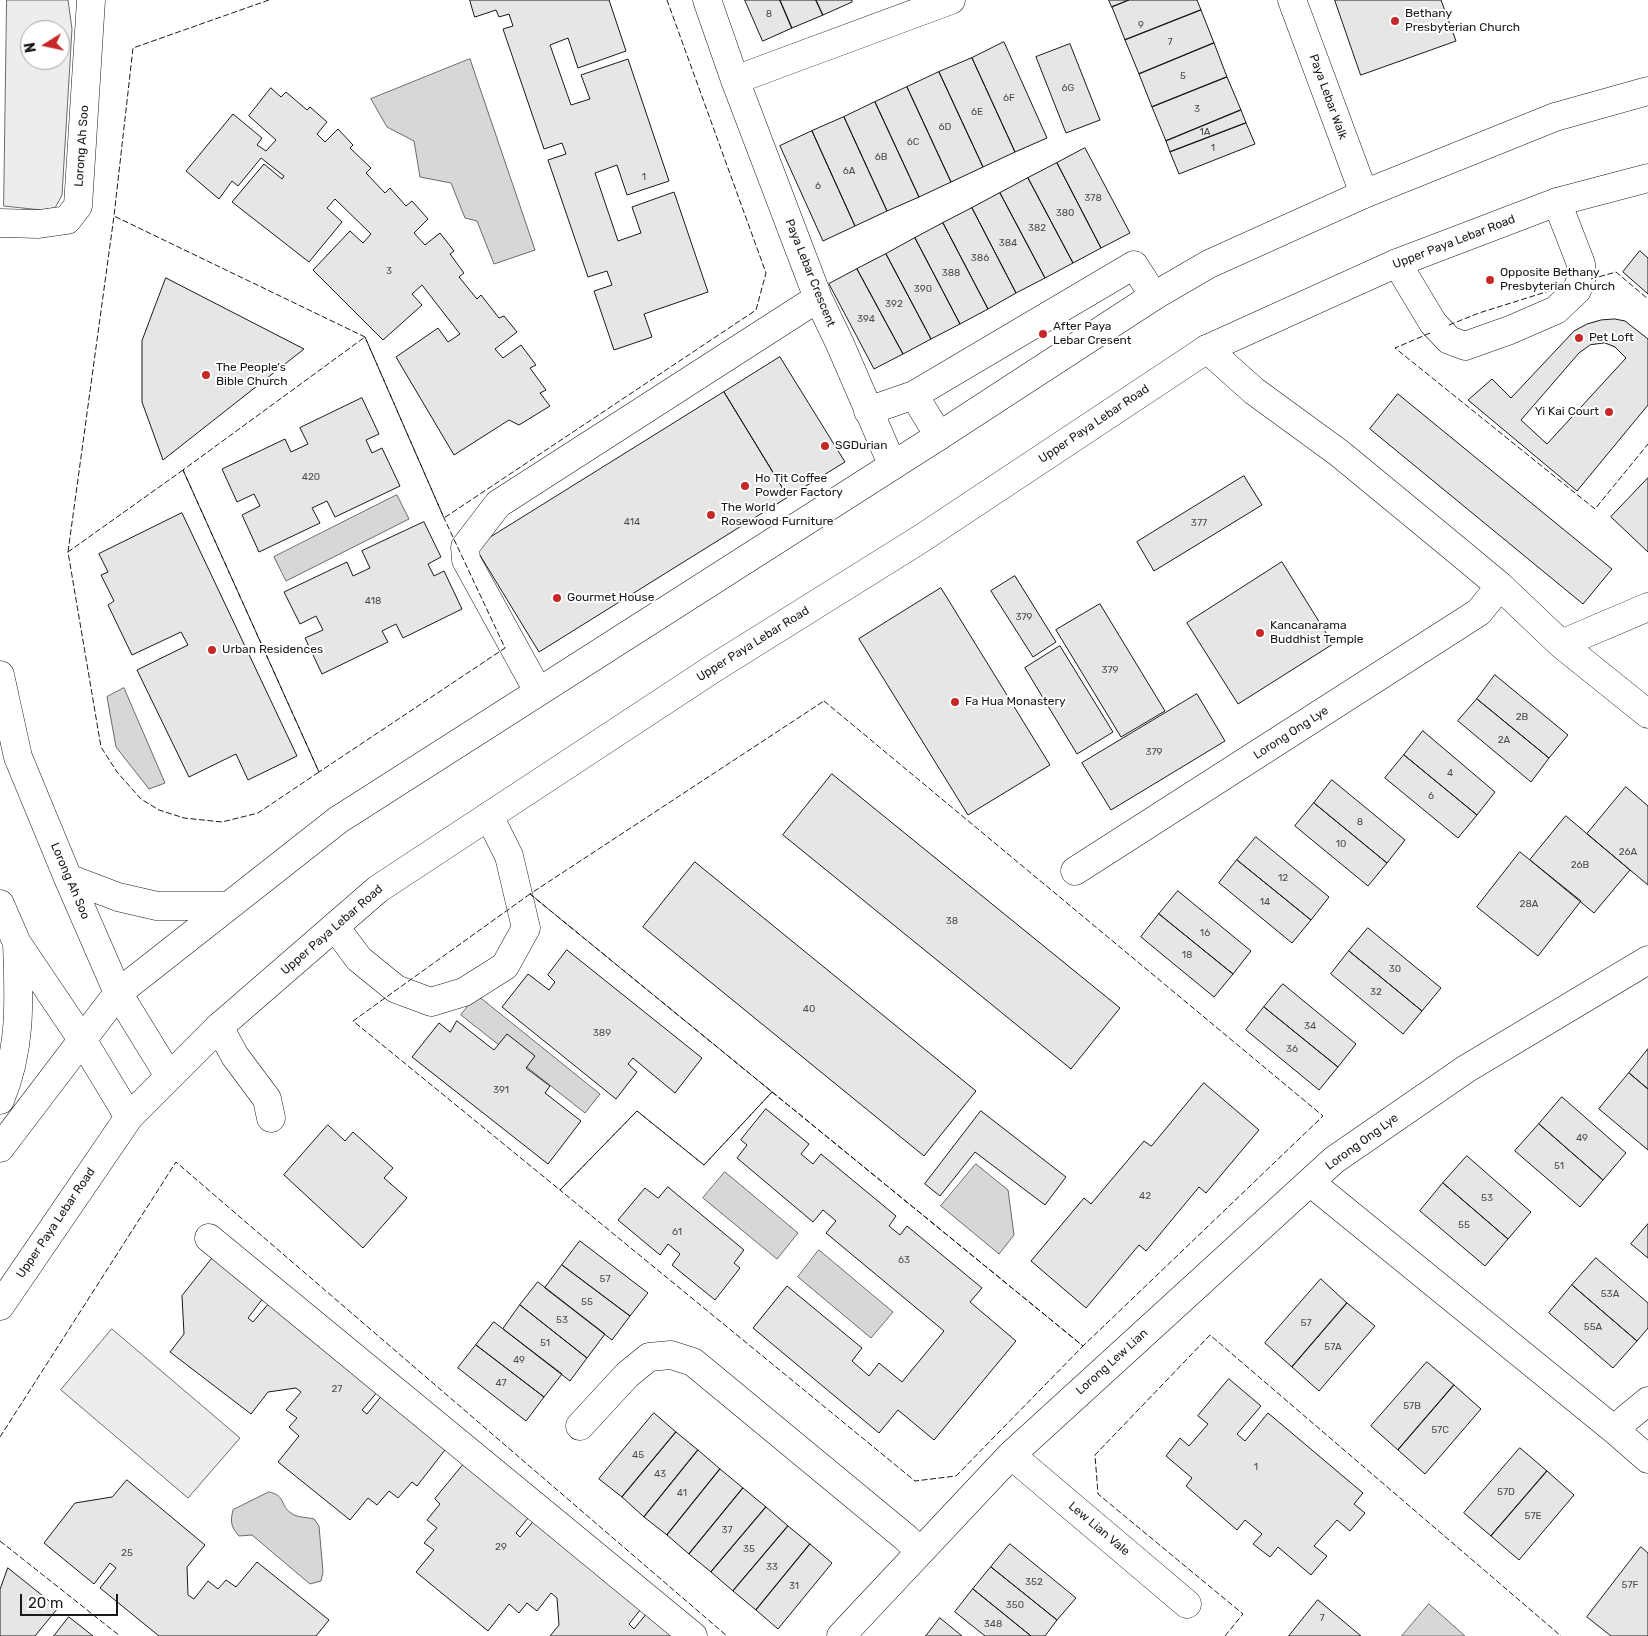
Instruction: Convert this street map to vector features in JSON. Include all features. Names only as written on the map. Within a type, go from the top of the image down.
[{"type":"main road","name":"Lorong Ah Soo","points":[[0,223],[39,224],[67,220],[78,206],[91,0]]},
{"type":"main road","name":"Paya Lebar Crescent","points":[[707,0],[734,80],[818,298],[892,464]]},
{"type":"main road","points":[[734,80],[951,0]]},
{"type":"main road","name":"Paya Lebar Walk","points":[[1292,0],[1364,194]]},
{"type":"main road","points":[[0,1148],[118,993],[338,820],[892,464],[939,436],[1154,296],[1209,264],[1364,194],[1555,117],[1648,91]]},
{"type":"main road","name":"Upper Paya Lebar Road","points":[[0,1306],[129,1117],[220,1027],[378,888],[714,668],[919,540],[1207,349],[1397,263],[1557,202],[1648,178]]},
{"type":"main road","points":[[1397,263],[1433,323],[1449,340],[1465,346],[1510,330],[1556,310],[1577,290],[1582,276],[1581,264],[1557,202]]},
{"type":"main road","points":[[868,411],[914,395],[1134,265],[1154,296]]},
{"type":"main road","points":[[538,692],[466,560],[465,547],[498,504],[818,298]]},
{"type":"main road","points":[[1207,349],[1254,391],[1339,453],[1500,586],[1561,644],[1648,714]]},
{"type":"main road","points":[[914,395],[939,436]]},
{"type":"main road","name":"Lorong Ong Lye","points":[[1075,871],[1479,612],[1500,586]]},
{"type":"main road","points":[[1561,644],[1648,607]]},
{"type":"main road","name":"Lorong Ah Soo","points":[[0,674],[18,757],[68,878],[118,993],[169,1076]]},
{"type":"main road","points":[[335,927],[359,960],[396,989],[431,1002],[464,992],[505,966],[526,928],[509,856],[489,816]]},
{"type":"main road","points":[[68,878],[118,897],[158,906],[227,906]]},
{"type":"main road","points":[[0,904],[17,943],[83,1041],[129,1117]]},
{"type":"main road","points":[[0,1100],[15,1052],[19,994],[17,943]]},
{"type":"main road","name":"Lorong Ong Lye","points":[[1312,1180],[1334,1160],[1466,1069],[1648,960]]},
{"type":"main road","points":[[220,1027],[235,1056],[267,1098],[271,1118]]},
{"type":"main road","points":[[1312,1180],[1320,1191],[1648,1459]]},
{"type":"main road","name":"Lorong Lew Lian","points":[[841,1636],[1011,1455],[1312,1180]]},
{"type":"main road","points":[[209,1238],[694,1636]]},
{"type":"main road","points":[[580,1426],[627,1375],[649,1357],[671,1354],[693,1362],[906,1538],[919,1551]]},
{"type":"main road","points":[[1617,1432],[1626,1419],[1648,1401]]},
{"type":"main road","name":"Lew Lian Vale","points":[[1011,1455],[1187,1604]]},
{"type":"shaded area","points":[[7,0],[68,0],[72,29],[70,62],[70,20],[20,20],[20,70],[70,70],[62,195],[55,208],[41,210],[4,206]]},
{"type":"shaded area","points":[[470,59],[535,250],[494,264],[477,221],[465,218],[451,183],[420,177],[414,141],[387,127],[371,99]]},
{"type":"shaded area","points":[[397,495],[409,519],[286,581],[274,557]]},
{"type":"shaded area","points":[[124,688],[165,783],[149,789],[116,747],[107,697]]},
{"type":"shaded area","points":[[477,995],[600,1094],[585,1113],[461,1015]]},
{"type":"shaded area","points":[[976,1164],[1008,1190],[1014,1235],[999,1254],[941,1206]]},
{"type":"shaded area","points":[[725,1172],[798,1233],[777,1259],[703,1198]]},
{"type":"shaded area","points":[[819,1250],[893,1312],[871,1338],[798,1277]]},
{"type":"shaded area","points":[[112,1329],[240,1438],[188,1498],[61,1390]]},
{"type":"shaded area","points":[[269,1492],[281,1498],[285,1507],[293,1515],[314,1519],[319,1526],[323,1572],[321,1581],[310,1584],[252,1535],[239,1536],[234,1530],[231,1521],[233,1510]]},
{"type":"shaded area","points":[[1429,1604],[1465,1636],[1402,1636]]},
{"type":"building","points":[[470,0],[609,0],[626,51],[578,68],[568,38],[550,45],[571,105],[590,99],[581,75],[628,59],[669,181],[627,195],[617,165],[595,173],[618,241],[641,233],[632,207],[674,192],[708,292],[644,314],[652,337],[614,350],[594,291],[612,285],[607,271],[588,277],[548,160],[566,154],[562,143],[544,149],[503,29],[513,26],[509,14],[499,17],[496,10],[475,17]]},
{"type":"building","points":[[745,0],[780,0],[792,28],[763,41]]},
{"type":"building","points":[[780,0],[816,0],[823,15],[792,28]]},
{"type":"building","points":[[816,0],[852,0],[852,2],[823,15]]},
{"type":"building","points":[[1109,0],[1129,0],[1112,7]]},
{"type":"building","points":[[1129,0],[1197,0],[1201,10],[1125,40],[1112,7]]},
{"type":"building","name":"Bethany Presbyterian Church","points":[[1335,0],[1441,0],[1456,41],[1361,75]]},
{"type":"building","points":[[1201,10],[1214,43],[1139,74],[1125,40]]},
{"type":"building","points":[[1004,42],[1047,138],[1015,152],[972,58]]},
{"type":"building","points":[[1214,43],[1227,77],[1152,107],[1139,74]]},
{"type":"building","points":[[1070,44],[1100,120],[1066,133],[1036,57]]},
{"type":"building","points":[[972,58],[1015,152],[983,167],[939,72]]},
{"type":"building","points":[[939,72],[983,167],[951,182],[907,87]]},
{"type":"building","points":[[1227,77],[1241,110],[1166,141],[1152,107]]},
{"type":"building","points":[[907,87],[951,182],[919,197],[875,102]]},
{"type":"building","points":[[271,88],[281,97],[286,92],[307,110],[310,107],[327,122],[317,134],[325,142],[338,129],[353,145],[350,148],[371,168],[366,173],[385,193],[390,188],[406,206],[412,201],[428,219],[414,233],[425,245],[440,233],[454,251],[450,254],[464,273],[459,277],[477,299],[481,295],[499,318],[504,316],[517,332],[495,349],[503,358],[521,345],[536,365],[530,368],[546,390],[540,393],[550,406],[519,425],[509,420],[454,455],[396,357],[438,328],[448,342],[460,334],[422,285],[412,294],[422,305],[383,340],[313,270],[350,231],[363,243],[371,234],[335,199],[327,208],[342,222],[309,262],[232,202],[264,164],[282,179],[284,176],[261,158],[238,186],[232,181],[219,199],[186,171],[233,114],[262,138],[257,145],[266,151],[276,140],[249,116]]},
{"type":"building","points":[[875,102],[919,197],[887,211],[844,117]]},
{"type":"building","points":[[1241,110],[1246,123],[1170,152],[1166,141]]},
{"type":"building","points":[[844,117],[887,211],[855,226],[812,131]]},
{"type":"building","points":[[1246,123],[1255,144],[1179,174],[1170,152]]},
{"type":"building","points":[[812,131],[855,226],[823,241],[780,146]]},
{"type":"building","points":[[1085,148],[1130,233],[1101,248],[1057,163]]},
{"type":"building","points":[[1057,163],[1101,248],[1073,263],[1028,178]]},
{"type":"building","points":[[1028,178],[1073,263],[1045,278],[1000,193]]},
{"type":"building","points":[[1000,193],[1045,278],[1016,293],[972,208]]},
{"type":"building","points":[[972,208],[1016,293],[988,309],[943,223]]},
{"type":"building","points":[[943,223],[988,309],[960,324],[915,238]]},
{"type":"building","points":[[915,238],[960,324],[931,339],[886,254]]},
{"type":"building","points":[[1640,251],[1648,258],[1648,294],[1623,272]]},
{"type":"building","points":[[886,254],[931,339],[903,354],[857,269]]},
{"type":"building","points":[[857,269],[903,354],[874,369],[829,284]]},
{"type":"building","name":"The People's Bible Church","points":[[166,278],[304,349],[163,460],[142,402],[142,341]]},
{"type":"building","name":"Yi Kai Court","points":[[1615,319],[1625,321],[1648,339],[1648,405],[1577,491],[1468,400],[1492,379],[1511,398],[1574,331],[1587,324]],"holes":[[[1605,343],[1615,347],[1626,358],[1547,444],[1521,420],[1579,353],[1590,345]]]},
{"type":"building","points":[[780,357],[845,462],[788,497],[724,392]]},
{"type":"building","points":[[724,392],[788,497],[539,652],[475,547]]},
{"type":"building","points":[[1398,394],[1612,569],[1583,604],[1370,429]]},
{"type":"building","points":[[362,398],[379,434],[366,440],[372,453],[382,448],[400,486],[335,517],[327,501],[312,508],[320,523],[259,552],[242,515],[260,506],[254,494],[237,502],[222,469],[285,439],[291,452],[308,444],[300,428]]},
{"type":"building","points":[[1244,476],[1262,505],[1154,571],[1137,542]]},
{"type":"building","points":[[1648,478],[1648,552],[1611,517]]},
{"type":"building","name":"Urban Residences","points":[[182,513],[297,756],[248,780],[236,754],[189,777],[137,670],[188,645],[181,632],[132,655],[108,605],[114,601],[101,575],[108,572],[99,554]]},
{"type":"building","points":[[424,522],[441,557],[428,564],[434,576],[444,571],[462,609],[403,638],[396,624],[382,631],[388,642],[322,674],[305,638],[323,630],[316,616],[300,624],[284,592],[347,562],[353,576],[370,568],[362,551]]},
{"type":"building","name":"Kancanarama Buddhist Temple","points":[[1282,562],[1333,644],[1238,704],[1187,623]]},
{"type":"building","points":[[1015,576],[1056,642],[1033,657],[991,591]]},
{"type":"building","name":"Fa Hua Monastery","points":[[941,588],[1050,765],[968,815],[859,639]]},
{"type":"building","points":[[1100,604],[1165,711],[1121,737],[1056,630]]},
{"type":"building","points":[[1060,646],[1113,732],[1077,754],[1025,668]]},
{"type":"building","points":[[1495,675],[1568,735],[1549,758],[1477,699]]},
{"type":"building","points":[[1197,694],[1225,741],[1111,810],[1082,763]]},
{"type":"building","points":[[1477,699],[1549,758],[1531,782],[1458,721]]},
{"type":"building","points":[[1423,731],[1495,792],[1477,815],[1404,755]]},
{"type":"building","points":[[1404,755],[1477,815],[1458,838],[1385,778]]},
{"type":"building","points":[[832,774],[1120,1008],[1071,1069],[783,835]]},
{"type":"building","points":[[1332,780],[1405,840],[1387,863],[1314,803]]},
{"type":"building","points":[[1626,787],[1648,806],[1648,885],[1587,834]]},
{"type":"building","points":[[1314,803],[1387,863],[1368,886],[1295,826]]},
{"type":"building","points":[[1566,816],[1630,870],[1594,913],[1530,860]]},
{"type":"building","points":[[1256,837],[1329,897],[1311,920],[1237,860]]},
{"type":"building","points":[[1520,852],[1581,901],[1538,956],[1477,907]]},
{"type":"building","points":[[1237,860],[1311,920],[1292,943],[1219,883]]},
{"type":"building","points":[[695,862],[976,1091],[924,1156],[643,927]]},
{"type":"building","points":[[1178,891],[1251,951],[1233,974],[1159,914]]},
{"type":"building","points":[[1159,914],[1233,974],[1214,997],[1141,937]]},
{"type":"building","points":[[1368,928],[1441,988],[1422,1011],[1349,951]]},
{"type":"building","points":[[567,950],[702,1058],[675,1093],[633,1058],[628,1064],[637,1072],[616,1099],[502,1007],[528,974],[549,990],[555,982],[548,975]]},
{"type":"building","points":[[1349,951],[1422,1011],[1403,1034],[1331,974]]},
{"type":"building","points":[[1283,984],[1356,1044],[1338,1067],[1264,1007]]},
{"type":"building","points":[[1264,1007],[1338,1067],[1319,1090],[1246,1030]]},
{"type":"building","points":[[457,1021],[494,1050],[507,1034],[535,1056],[526,1068],[550,1086],[545,1093],[581,1121],[548,1164],[412,1057],[439,1023],[450,1032]]},
{"type":"building","points":[[1648,1049],[1648,1089],[1629,1073]]},
{"type":"building","points":[[1629,1073],[1648,1089],[1648,1150],[1599,1109]]},
{"type":"building","points":[[1204,1083],[1259,1130],[1206,1193],[1199,1187],[1146,1251],[1139,1245],[1086,1308],[1031,1261],[1084,1198],[1091,1204],[1144,1141],[1151,1146]]},
{"type":"building","points":[[1562,1097],[1626,1153],[1603,1180],[1539,1124]]},
{"type":"building","points":[[766,1109],[809,1144],[801,1154],[813,1164],[821,1154],[896,1216],[889,1226],[900,1235],[907,1226],[982,1288],[970,1302],[1016,1341],[934,1440],[898,1410],[879,1433],[753,1328],[787,1286],[862,1348],[852,1361],[869,1376],[879,1363],[902,1382],[944,1331],[826,1233],[836,1221],[823,1210],[813,1222],[737,1158],[747,1145],[741,1140]]},
{"type":"building","points":[[981,1111],[1066,1177],[1045,1205],[975,1152],[940,1196],[925,1184]]},
{"type":"building","points":[[1539,1124],[1603,1180],[1580,1207],[1515,1151]]},
{"type":"building","points":[[328,1125],[345,1141],[353,1132],[393,1168],[384,1178],[407,1198],[363,1248],[284,1175]]},
{"type":"building","points":[[1467,1156],[1531,1212],[1508,1239],[1443,1183]]},
{"type":"building","points":[[1443,1183],[1508,1239],[1485,1266],[1420,1211]]},
{"type":"building","points":[[668,1187],[744,1250],[734,1263],[740,1268],[715,1300],[672,1265],[680,1254],[668,1244],[660,1255],[618,1220],[645,1188],[658,1198]]},
{"type":"building","points":[[1648,1224],[1648,1258],[1631,1244]]},
{"type":"building","points":[[580,1241],[648,1293],[630,1316],[562,1265]]},
{"type":"building","points":[[214,1256],[264,1297],[248,1318],[253,1322],[270,1302],[379,1390],[362,1410],[367,1414],[383,1394],[448,1446],[417,1486],[412,1482],[398,1498],[389,1491],[377,1505],[368,1498],[350,1520],[278,1462],[299,1436],[289,1427],[297,1418],[286,1410],[301,1392],[296,1388],[268,1392],[251,1414],[170,1352],[184,1334],[182,1296]]},
{"type":"building","points":[[1596,1258],[1648,1303],[1648,1328],[1637,1341],[1572,1285]]},
{"type":"building","points":[[562,1265],[630,1316],[612,1340],[545,1288]]},
{"type":"building","points":[[1321,1279],[1347,1303],[1292,1367],[1265,1343]]},
{"type":"building","points":[[538,1282],[605,1334],[587,1358],[520,1305]]},
{"type":"building","points":[[1572,1285],[1637,1341],[1613,1368],[1549,1313]]},
{"type":"building","points":[[1347,1303],[1375,1326],[1319,1391],[1292,1367]]},
{"type":"building","points":[[520,1305],[587,1358],[570,1381],[503,1329]]},
{"type":"building","points":[[494,1322],[562,1374],[544,1397],[476,1345]]},
{"type":"building","points":[[476,1345],[544,1397],[526,1421],[458,1368]]},
{"type":"building","points":[[1427,1362],[1454,1385],[1398,1450],[1371,1426]]},
{"type":"building","points":[[1229,1379],[1261,1406],[1237,1434],[1245,1441],[1268,1413],[1363,1493],[1354,1504],[1365,1513],[1350,1531],[1337,1520],[1314,1546],[1327,1556],[1311,1575],[1278,1547],[1270,1557],[1253,1544],[1262,1534],[1245,1520],[1237,1530],[1186,1486],[1192,1478],[1166,1456],[1180,1438],[1189,1446],[1208,1424],[1198,1416]]},
{"type":"building","points":[[1454,1385],[1481,1409],[1425,1474],[1398,1450]]},
{"type":"building","points":[[654,1413],[676,1432],[622,1497],[599,1479]]},
{"type":"building","points":[[676,1432],[698,1450],[644,1517],[622,1497]]},
{"type":"building","points":[[1520,1448],[1547,1471],[1491,1536],[1464,1513]]},
{"type":"building","points":[[698,1450],[720,1469],[667,1535],[644,1517]]},
{"type":"building","points":[[467,1460],[532,1513],[516,1533],[520,1537],[537,1517],[645,1604],[629,1624],[634,1629],[651,1608],[685,1636],[550,1636],[559,1625],[557,1598],[551,1593],[537,1611],[527,1603],[519,1613],[509,1604],[488,1631],[416,1572],[434,1550],[424,1543],[437,1528],[427,1520],[440,1504],[435,1499]]},
{"type":"building","points":[[720,1469],[743,1488],[689,1554],[667,1535]]},
{"type":"building","points":[[1547,1471],[1574,1495],[1519,1560],[1491,1536]]},
{"type":"building","points":[[127,1480],[205,1545],[187,1567],[188,1595],[194,1599],[208,1581],[218,1589],[226,1580],[236,1587],[257,1562],[329,1620],[316,1636],[159,1636],[100,1588],[116,1568],[110,1563],[94,1584],[44,1543],[75,1503],[112,1497]]},
{"type":"building","points":[[743,1488],[766,1507],[711,1572],[689,1554]]},
{"type":"building","points":[[766,1507],[788,1526],[733,1591],[711,1572]]},
{"type":"building","points":[[788,1526],[810,1544],[756,1610],[733,1591]]},
{"type":"building","points":[[810,1544],[832,1563],[778,1629],[756,1610]]},
{"type":"building","points":[[1010,1544],[1076,1598],[1057,1620],[991,1567]]},
{"type":"building","points":[[1641,1547],[1648,1553],[1648,1636],[1611,1636],[1587,1617]]},
{"type":"building","points":[[991,1567],[1057,1620],[1045,1636],[1031,1636],[973,1589]]},
{"type":"building","points":[[8,1568],[58,1608],[35,1636],[0,1636],[0,1590]]},
{"type":"building","points":[[973,1589],[1031,1636],[985,1636],[955,1612]]},
{"type":"building","points":[[1318,1600],[1361,1636],[1289,1636]]},
{"type":"building","points":[[69,1617],[93,1636],[54,1636]]},
{"type":"building","points":[[940,1618],[962,1636],[926,1636]]},
{"type":"fence","points":[[269,0],[133,48],[114,216],[365,337],[444,518],[756,310],[766,273],[667,0]]},
{"type":"fence","points":[[68,552],[114,216]]},
{"type":"fence","points":[[1591,279],[1616,272],[1648,299]]},
{"type":"fence","points":[[1449,325],[1479,313],[1562,287]]},
{"type":"fence","points":[[1430,333],[1395,348],[1595,509],[1648,444]]},
{"type":"fence","points":[[365,337],[444,518],[505,648],[319,772],[183,470],[365,337]]},
{"type":"fence","points":[[183,470],[319,772],[258,813],[222,822],[184,818],[159,810],[141,799],[117,772],[101,747],[68,552],[183,470]]},
{"type":"fence","points":[[824,701],[1323,1116],[1083,1346],[530,894],[824,701]]},
{"type":"fence","points":[[530,894],[772,1092],[704,1165],[637,1111],[560,1190],[353,1021],[530,894]]},
{"type":"fence","points":[[772,1092],[1083,1346],[956,1476],[915,1481],[560,1190],[637,1111],[704,1165],[772,1092]]},
{"type":"fence","points":[[0,1437],[176,1162],[727,1636]]},
{"type":"fence","points":[[1225,1636],[1243,1614],[1098,1494],[1095,1455],[1210,1335],[1561,1636]]},
{"type":"fence","points":[[0,1541],[120,1636]]},
{"type":"place","name":"Bethany Presbyterian Church","points":[[1395,21]]},
{"type":"place","name":"Opposite Bethany Presbyterian Church","points":[[1490,280]]},
{"type":"place","name":"After Paya Lebar Cresent","points":[[1043,334]]},
{"type":"place","name":"Pet Loft","points":[[1579,338]]},
{"type":"place","name":"The People's Bible Church","points":[[206,375]]},
{"type":"place","name":"Yi Kai Court","points":[[1609,412]]},
{"type":"place","name":"SGDurian","points":[[825,446]]},
{"type":"place","name":"Ho Tit Coffee Powder Factory","points":[[745,486]]},
{"type":"place","name":"The World Rosewood Furniture","points":[[711,515]]},
{"type":"place","name":"Gourmet House","points":[[557,598]]},
{"type":"place","name":"Kancanarama Buddhist Temple","points":[[1260,633]]},
{"type":"place","name":"Urban Residences","points":[[212,650]]},
{"type":"place","name":"Fa Hua Monastery","points":[[955,702]]}]
